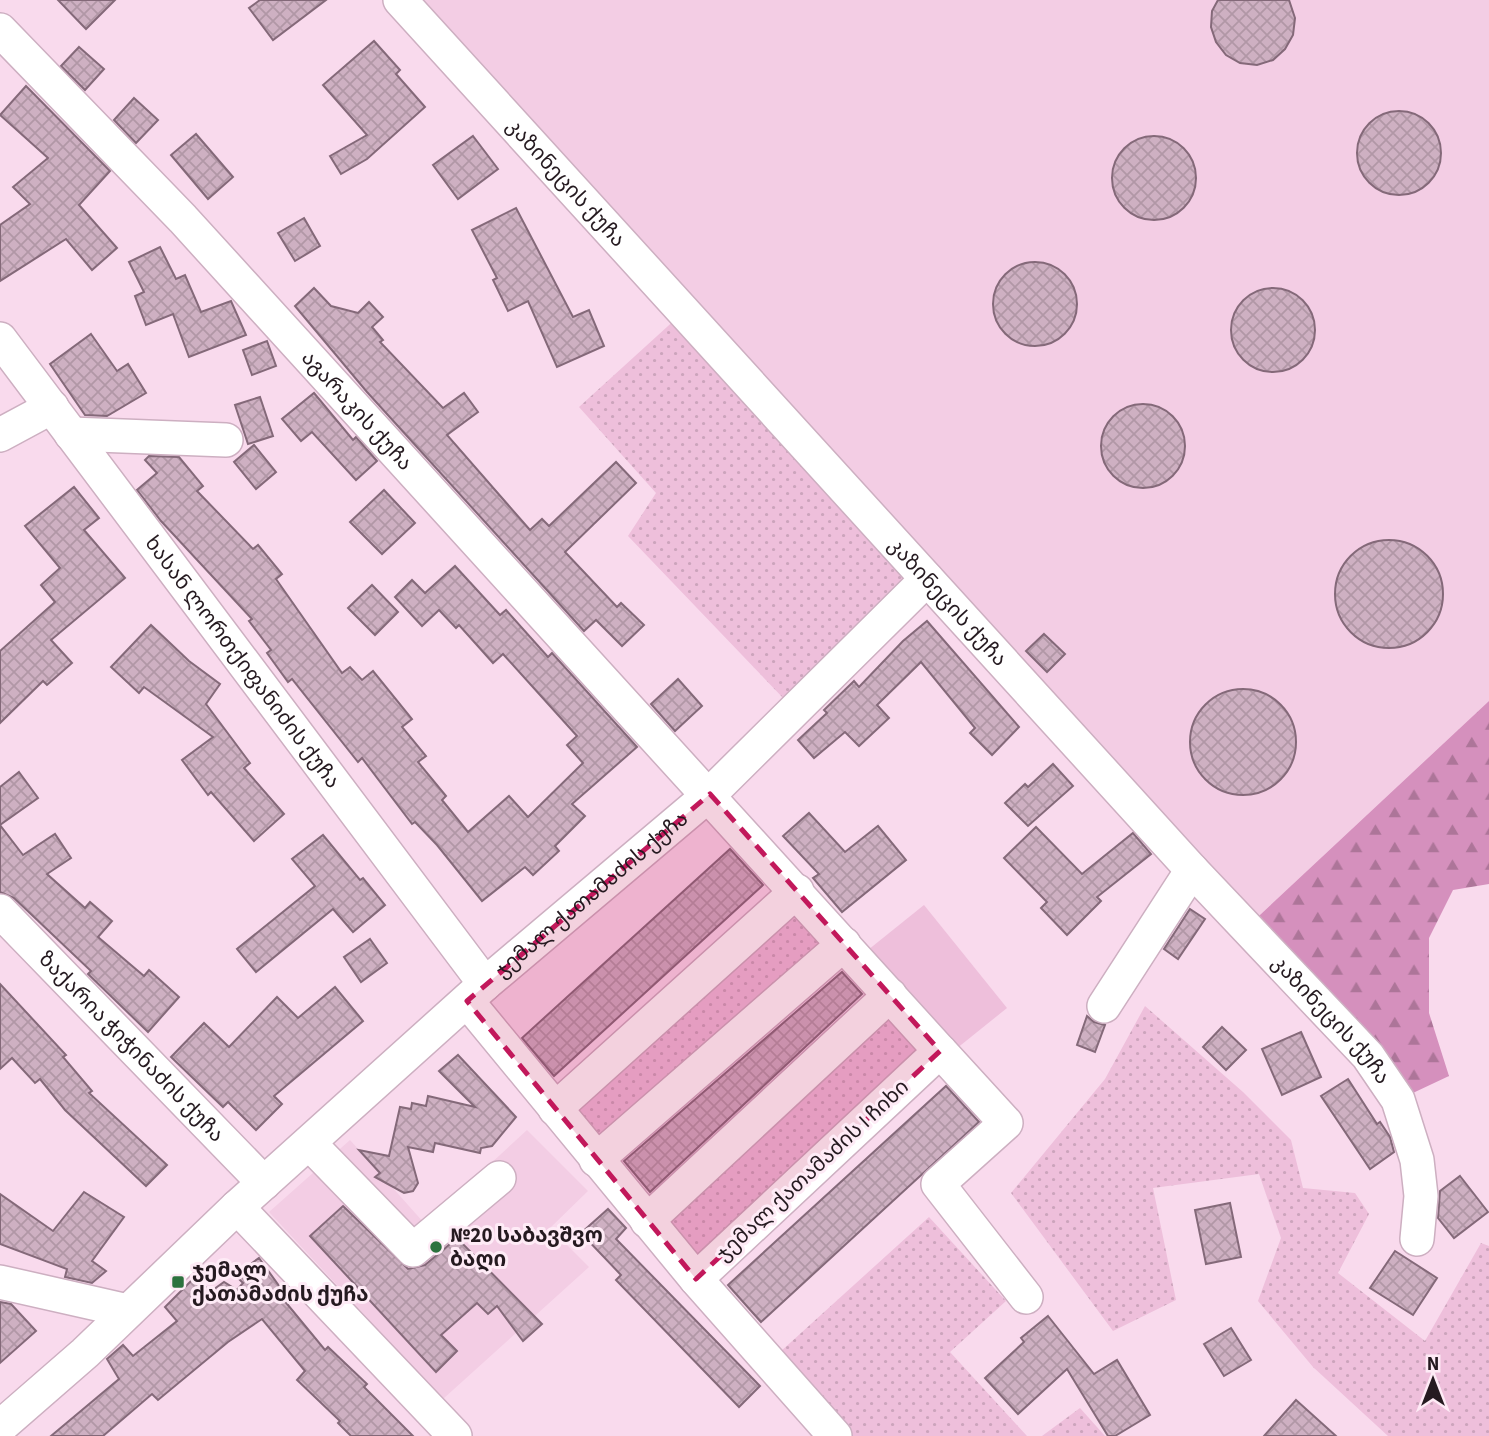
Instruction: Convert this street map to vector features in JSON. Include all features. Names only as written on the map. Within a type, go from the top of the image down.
[{"type":"street","name":"კაზინეცის ქუჩა","points":[[400,0],[1192,870],[1368,1056],[1398,1100],[1418,1160],[1421,1196],[1417,1239]]},
{"type":"street","name":"აგარაკის ქუჩა","points":[[0,30],[183,219],[710,794]]},
{"type":"street","name":"ხასან ლორთქიფანიძის ქუჩა","points":[[0,339],[476,992]]},
{"type":"street","points":[[0,435],[52,407]]},
{"type":"street","points":[[71,434],[226,440]]},
{"type":"street","name":"ჯემალ ქათამაძის ქუჩა","points":[[0,1427],[237,1207],[476,992],[710,794],[927,579]]},
{"type":"street","points":[[710,794],[1006,1123],[938,1184],[1026,1297]]},
{"type":"street","points":[[1104,1006],[1192,870]]},
{"type":"street","points":[[555,1109],[797,891]]},
{"type":"street","name":"ზაქარია ჭიჭინაძის ქუჩა","points":[[0,911],[264,1183]]},
{"type":"street","points":[[596,1160],[844,944]]},
{"type":"street","name":"ჯემალ ქათამაძის I ჩიხი","points":[[476,992],[555,1109],[696,1279],[940,1051]]},
{"type":"street","points":[[647,1222],[890,995]]},
{"type":"street","points":[[309,1143],[413,1250],[499,1178]]},
{"type":"street","points":[[237,1207],[455,1436]]},
{"type":"street","points":[[696,1279],[835,1436]]},
{"type":"street","points":[[0,1282],[128,1311]]},
{"type":"highlighted area","points":[[710,794],[940,1051],[696,1279],[467,1001]]},
{"type":"shaded area","points":[[400,0],[1489,0],[1489,701],[1246,928]]},
{"type":"shaded area","points":[[679,316],[912,580],[785,700],[628,536],[656,493],[579,407]]},
{"type":"shaded area","points":[[797,891],[844,944],[596,1160],[555,1109]]},
{"type":"shaded area","points":[[924,905],[1007,1008],[951,1053],[868,950]]},
{"type":"shaded area","points":[[890,995],[940,1051],[696,1279],[648,1219]]},
{"type":"shaded area","points":[[1145,1006],[1243,1092],[1291,1140],[1303,1188],[1355,1193],[1369,1214],[1338,1273],[1425,1341],[1481,1243],[1489,1246],[1489,1436],[1388,1436],[1313,1367],[1258,1301],[1281,1238],[1259,1174],[1153,1188],[1176,1300],[1113,1331],[1011,1193],[1105,1079]]},
{"type":"shaded area","name":"№20 საბავშვო ბაღი","points":[[527,1130],[588,1191],[550,1228],[589,1267],[443,1399],[269,1212],[350,1140],[425,1224]]},
{"type":"shaded area","points":[[929,1217],[1006,1301],[950,1352],[1027,1436],[835,1436],[769,1362]]},
{"type":"shaded area","points":[[1080,1408],[1105,1436],[1042,1436]]},
{"type":"green space","points":[[1489,701],[1489,884],[1453,890],[1429,938],[1429,1013],[1449,1076],[1398,1100],[1246,928]]},
{"type":"building","points":[[58,0],[115,0],[86,29]]},
{"type":"building","points":[[260,0],[326,0],[273,40],[249,8]]},
{"type":"building","points":[[1218,0],[1289,0],[1295,18],[1293,35],[1285,49],[1273,60],[1257,65],[1240,63],[1226,55],[1216,42],[1211,27],[1212,11]]},
{"type":"building","points":[[374,41],[400,70],[396,74],[425,107],[367,159],[341,174],[330,156],[367,135],[323,85]]},
{"type":"building","points":[[79,47],[104,69],[85,90],[61,66]]},
{"type":"building","points":[[26,86],[110,171],[79,205],[117,248],[92,270],[66,239],[0,281],[0,225],[30,204],[13,187],[48,158],[0,115]]},
{"type":"building","points":[[134,98],[158,120],[136,143],[114,120]]},
{"type":"building","points":[[1399,111],[1422,118],[1434,130],[1441,153],[1434,176],[1422,188],[1399,195],[1376,188],[1364,176],[1357,153],[1364,130],[1376,118]]},
{"type":"building","points":[[196,134],[233,177],[208,199],[171,155]]},
{"type":"building","points":[[473,136],[498,169],[458,199],[433,165]]},
{"type":"building","points":[[1154,136],[1177,143],[1189,155],[1196,178],[1189,201],[1177,213],[1154,220],[1131,213],[1119,201],[1112,178],[1119,155],[1131,143]]},
{"type":"building","points":[[516,208],[573,317],[589,310],[604,346],[557,367],[528,301],[508,311],[493,280],[497,278],[472,230]]},
{"type":"building","points":[[304,218],[320,246],[295,261],[278,233]]},
{"type":"building","points":[[160,247],[176,279],[185,275],[201,312],[231,301],[246,335],[189,357],[173,314],[146,325],[135,296],[144,292],[129,262]]},
{"type":"building","points":[[1035,262],[1058,269],[1070,281],[1077,304],[1070,327],[1058,339],[1035,346],[1012,339],[1000,327],[993,304],[1000,281],[1012,269]]},
{"type":"building","points":[[314,288],[331,306],[358,313],[369,302],[383,317],[372,327],[383,340],[380,342],[443,408],[464,393],[478,412],[447,435],[530,530],[542,519],[549,526],[616,462],[636,483],[565,552],[617,607],[621,603],[644,625],[622,646],[596,620],[584,631],[367,392],[295,306]]},
{"type":"building","points":[[1273,288],[1296,295],[1308,307],[1315,330],[1308,353],[1296,365],[1273,372],[1250,365],[1238,353],[1231,330],[1238,307],[1250,295]]},
{"type":"building","points":[[91,334],[117,371],[128,364],[146,393],[107,416],[85,415],[50,364]]},
{"type":"building","points":[[267,341],[276,366],[252,375],[243,350]]},
{"type":"building","points":[[314,393],[353,440],[356,437],[377,461],[356,480],[312,432],[301,441],[282,419]]},
{"type":"building","points":[[260,397],[273,436],[248,444],[235,405]]},
{"type":"building","points":[[1143,404],[1166,411],[1178,423],[1185,446],[1178,469],[1166,481],[1143,488],[1120,481],[1108,469],[1101,446],[1108,423],[1120,411]]},
{"type":"building","points":[[254,445],[276,472],[256,489],[234,462]]},
{"type":"building","points":[[149,456],[179,457],[203,486],[197,491],[253,549],[258,545],[282,574],[276,579],[342,673],[350,667],[362,680],[373,671],[412,719],[402,727],[426,756],[418,762],[446,796],[442,800],[468,832],[509,796],[528,817],[583,763],[567,745],[577,736],[503,654],[493,663],[459,625],[456,628],[439,610],[422,626],[395,597],[412,580],[425,593],[455,566],[500,615],[506,610],[548,657],[552,653],[637,747],[572,804],[585,816],[555,846],[559,851],[533,875],[525,867],[482,901],[437,845],[415,822],[412,824],[362,758],[358,762],[292,679],[288,682],[267,653],[271,650],[249,621],[252,619],[161,521],[137,490],[157,473],[145,460]]},
{"type":"building","points":[[74,487],[99,518],[84,530],[125,578],[51,640],[72,663],[47,685],[43,681],[0,723],[0,651],[55,602],[41,585],[60,568],[25,526]]},
{"type":"building","points":[[384,490],[415,523],[382,554],[350,522]]},
{"type":"building","points":[[1389,540],[1410,544],[1427,556],[1439,573],[1443,594],[1439,615],[1427,632],[1410,644],[1389,648],[1368,644],[1351,632],[1339,615],[1335,594],[1339,573],[1351,556],[1368,544]]},
{"type":"building","points":[[372,585],[398,612],[375,635],[348,608]]},
{"type":"building","points":[[927,621],[1019,727],[992,755],[970,733],[975,728],[921,662],[877,705],[889,718],[859,746],[845,732],[814,758],[798,740],[827,713],[824,710],[854,681],[859,687],[903,641]]},
{"type":"building","points":[[151,625],[189,661],[220,684],[206,704],[250,763],[244,768],[284,814],[254,841],[211,792],[208,795],[182,760],[213,737],[144,687],[139,693],[111,667]]},
{"type":"building","points":[[1044,634],[1065,654],[1047,672],[1026,651]]},
{"type":"building","points":[[678,679],[702,706],[675,731],[651,704]]},
{"type":"building","points":[[1243,689],[1263,693],[1281,704],[1292,722],[1296,742],[1292,762],[1281,780],[1263,791],[1243,795],[1223,791],[1205,780],[1194,762],[1190,742],[1194,722],[1205,704],[1223,693]]},
{"type":"building","points":[[1053,764],[1073,786],[1028,826],[1005,803],[1025,784],[1028,787]]},
{"type":"building","points":[[19,772],[38,798],[0,825],[0,787]]},
{"type":"building","points":[[809,813],[845,852],[878,826],[906,860],[842,912],[813,878],[819,874],[783,836]]},
{"type":"building","points":[[0,825],[23,855],[55,834],[71,858],[47,874],[85,908],[90,902],[112,921],[98,937],[144,976],[149,970],[179,997],[148,1032],[88,974],[91,971],[14,898],[0,892]]},
{"type":"building","points":[[1036,827],[1082,874],[1133,833],[1151,854],[1097,897],[1101,901],[1067,935],[1041,908],[1047,902],[1004,858]]},
{"type":"building","points":[[323,835],[360,880],[363,878],[385,905],[353,932],[333,909],[256,972],[237,949],[315,886],[292,859]]},
{"type":"building","points":[[730,849],[763,885],[554,1076],[522,1038]]},
{"type":"building","points":[[1190,909],[1205,919],[1178,959],[1164,949]]},
{"type":"building","points":[[370,939],[387,963],[361,982],[344,957]]},
{"type":"building","points":[[842,972],[862,994],[650,1192],[624,1161]]},
{"type":"building","points":[[0,984],[66,1055],[63,1057],[92,1091],[89,1093],[167,1165],[146,1186],[65,1110],[40,1079],[35,1083],[12,1058],[0,1069]]},
{"type":"building","points":[[335,987],[363,1021],[274,1096],[282,1104],[256,1130],[228,1102],[223,1107],[171,1057],[204,1023],[229,1047],[277,997],[298,1018]]},
{"type":"building","points":[[1087,1016],[1094,1022],[1105,1025],[1095,1052],[1077,1045]]},
{"type":"building","points":[[1222,1027],[1246,1050],[1226,1070],[1203,1047]]},
{"type":"building","points":[[1301,1032],[1321,1077],[1282,1095],[1262,1049]]},
{"type":"building","points":[[458,1055],[516,1117],[492,1146],[481,1148],[480,1153],[435,1143],[433,1152],[408,1147],[418,1183],[413,1191],[404,1193],[375,1177],[380,1173],[359,1150],[389,1156],[400,1107],[411,1109],[412,1103],[426,1106],[428,1096],[475,1107],[439,1071]]},
{"type":"building","points":[[1348,1079],[1377,1124],[1380,1122],[1390,1137],[1394,1152],[1370,1169],[1321,1096]]},
{"type":"building","points":[[946,1086],[979,1122],[761,1322],[728,1285]]},
{"type":"building","points":[[1460,1176],[1488,1212],[1454,1238],[1438,1218],[1440,1191]]},
{"type":"building","points":[[84,1192],[124,1217],[92,1261],[106,1271],[92,1283],[65,1277],[67,1269],[0,1244],[0,1194],[53,1231]]},
{"type":"building","points":[[1230,1203],[1241,1257],[1206,1264],[1195,1210]]},
{"type":"building","points":[[343,1206],[408,1269],[425,1265],[457,1238],[542,1324],[523,1341],[497,1306],[488,1314],[477,1303],[441,1335],[457,1351],[436,1372],[310,1236]]},
{"type":"building","points":[[608,1209],[626,1228],[616,1239],[760,1386],[739,1407],[616,1280],[621,1275],[581,1233]]},
{"type":"building","points":[[1395,1251],[1437,1278],[1413,1315],[1370,1288]]},
{"type":"building","points":[[259,1258],[287,1297],[283,1299],[325,1350],[328,1347],[367,1384],[364,1387],[413,1436],[351,1436],[338,1423],[340,1421],[297,1380],[305,1371],[262,1319],[228,1342],[158,1400],[152,1394],[103,1436],[51,1436],[119,1379],[107,1359],[123,1345],[133,1356],[177,1321],[165,1307],[196,1276],[210,1292],[224,1282],[237,1290],[243,1283],[235,1275]]},
{"type":"building","points":[[0,1302],[11,1304],[36,1331],[0,1363]]},
{"type":"building","points":[[1048,1316],[1094,1374],[1117,1360],[1150,1415],[1115,1436],[1108,1436],[1067,1369],[1018,1414],[985,1378],[1024,1342],[1021,1338]]},
{"type":"building","points":[[1231,1328],[1251,1360],[1224,1376],[1204,1344]]},
{"type":"building","points":[[1296,1400],[1336,1436],[1264,1436]]},
{"type":"place","name":"№20 საბავშვო ბაღი","points":[[436,1247]]},
{"type":"place","name":"ჯემალ ქათამაძის ქუჩა","points":[[178,1282]]}]
